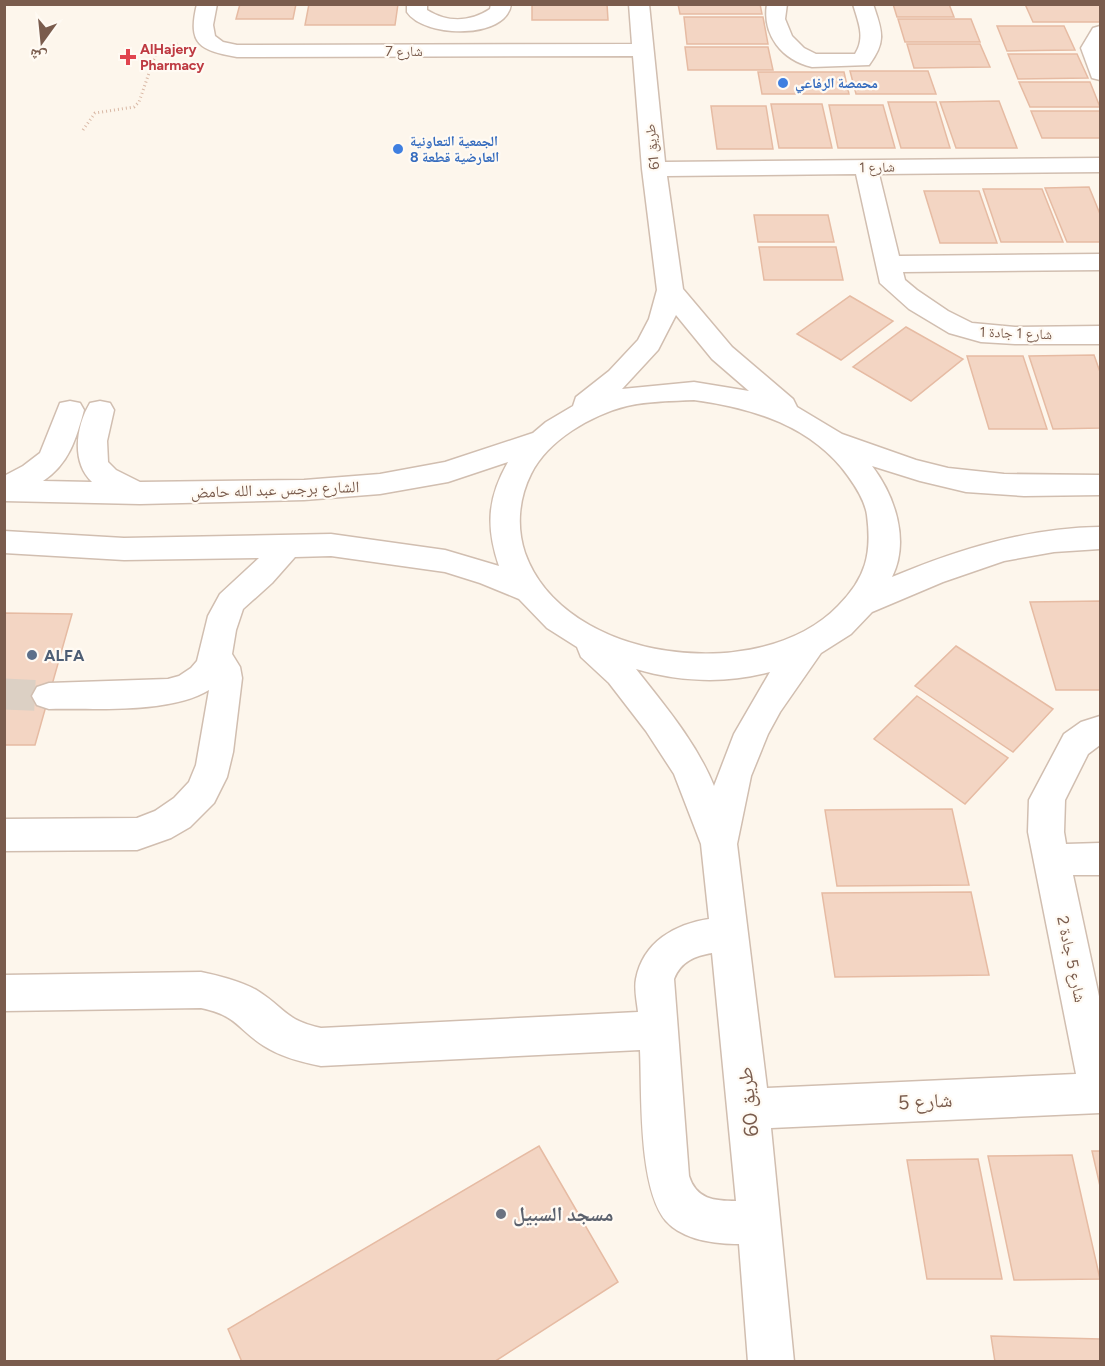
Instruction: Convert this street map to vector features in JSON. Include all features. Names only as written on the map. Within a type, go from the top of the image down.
[{"type":"street","points":[[205,40],[201,28],[207,4]]},
{"type":"street","points":[[417,4],[417,12],[426,20],[440,25],[458,26],[476,24],[490,19],[500,12],[501,4]]},
{"type":"street","name":"طريق 61","points":[[564,422],[619,377],[649,344],[662,319],[670,290],[654,169],[639,4]]},
{"type":"street","points":[[777,4],[775,19],[782,38],[796,53],[812,61],[861,60],[868,52],[873,39],[862,4]]},
{"type":"street","points":[[455,50],[458,26]]},
{"type":"street","points":[[1101,32],[1092,48],[1101,72]]},
{"type":"street","name":"شارع 7","points":[[205,40],[218,48],[237,51],[643,50]]},
{"type":"street","name":"شارع 1","points":[[654,169],[1101,165]]},
{"type":"street","name":"شارع 1 جادة 1","points":[[866,167],[893,283],[906,297],[965,330],[988,334],[1101,335]]},
{"type":"street","points":[[888,264],[1101,262]]},
{"type":"street","points":[[670,290],[722,353],[796,418]]},
{"type":"street","points":[[659,392],[694,392],[730,396],[764,404],[796,418],[833,441],[850,456],[868,480],[881,506],[886,534],[883,562],[872,589],[853,614],[826,636],[793,652],[755,663],[714,668],[672,665],[631,656],[593,641],[561,621],[530,591],[517,571],[506,543],[504,515],[509,488],[522,463],[540,441],[564,422],[593,408],[625,398],[659,392]]},
{"type":"street","points":[[4,489],[34,475],[51,462],[60,446],[70,410]]},
{"type":"street","points":[[100,410],[90,448],[91,461],[100,473],[116,484],[140,493]]},
{"type":"street","name":"الشارع برجس عبد الله حامض","points":[[4,489],[140,493],[304,490],[380,484],[448,472],[540,441]]},
{"type":"street","points":[[833,441],[916,471],[951,479],[1044,485],[1101,485]]},
{"type":"street","points":[[862,603],[928,576],[1008,549],[1054,541],[1101,538]]},
{"type":"street","points":[[4,542],[124,549],[331,545],[445,561],[491,575],[530,591]]},
{"type":"street","points":[[49,696],[168,692],[186,688],[202,678],[216,658],[223,620],[232,600],[253,584],[287,546]]},
{"type":"street","name":"طريق 60","points":[[561,621],[621,674],[658,721],[689,768],[719,844],[749,1109],[771,1362]]},
{"type":"street","name":"طريق 60","points":[[719,844],[737,769],[756,722],[780,681],[810,644]]},
{"type":"street","points":[[4,835],[137,834],[156,829],[178,816],[195,800],[207,784],[214,765],[226,684],[224,667],[216,658]]},
{"type":"street","name":"شارع 5 جادة 2","points":[[1100,1093],[1046,832],[1047,800],[1076,744],[1093,732],[1101,730]]},
{"type":"street","points":[[1052,860],[1101,859]]},
{"type":"street","points":[[729,934],[698,938],[680,944],[666,955],[658,966],[655,980],[657,1030],[668,1176],[671,1190],[678,1203],[691,1215],[706,1221],[759,1222]]},
{"type":"street","points":[[4,993],[201,990],[224,995],[244,1004],[276,1032],[297,1042],[321,1047],[657,1030]]},
{"type":"street","name":"شارع 5","points":[[749,1109],[1100,1093]]},
{"type":"path","points":[[83,130],[95,113],[134,107],[139,102],[157,50],[205,40]]},
{"type":"building","points":[[240,4],[296,4],[293,19],[236,19]]},
{"type":"building","points":[[309,4],[398,4],[395,25],[305,25]]},
{"type":"building","points":[[532,4],[607,4],[608,20],[532,20]]},
{"type":"building","points":[[678,4],[760,4],[762,14],[680,14]]},
{"type":"building","points":[[893,4],[949,4],[954,17],[897,17]]},
{"type":"building","points":[[1025,4],[1100,4],[1100,22],[1033,22]]},
{"type":"building","points":[[684,17],[763,17],[768,44],[687,44]]},
{"type":"building","points":[[898,19],[971,19],[980,42],[905,42]]},
{"type":"building","points":[[997,26],[1064,26],[1075,50],[1007,51]]},
{"type":"building","points":[[907,44],[980,44],[990,67],[914,68]]},
{"type":"building","points":[[685,47],[768,47],[773,70],[688,70]]},
{"type":"building","points":[[1008,54],[1077,54],[1088,78],[1018,79]]},
{"type":"building","points":[[850,71],[928,71],[936,94],[856,94]]},
{"type":"building","points":[[758,72],[844,72],[849,94],[762,94]]},
{"type":"building","points":[[1019,82],[1090,82],[1100,107],[1030,107]]},
{"type":"building","points":[[999,101],[1017,148],[956,148],[940,102]]},
{"type":"building","points":[[888,102],[936,102],[950,148],[901,148]]},
{"type":"building","points":[[771,104],[822,104],[832,148],[779,148]]},
{"type":"building","points":[[829,105],[883,105],[895,148],[838,148]]},
{"type":"building","points":[[711,106],[766,106],[773,149],[717,149]]},
{"type":"building","points":[[1031,111],[1100,111],[1100,138],[1042,138]]},
{"type":"building","points":[[1089,187],[1100,214],[1100,242],[1067,242],[1045,188]]},
{"type":"building","points":[[983,189],[1042,189],[1063,242],[1001,242]]},
{"type":"building","points":[[924,191],[979,191],[997,243],[940,243]]},
{"type":"building","points":[[754,215],[828,215],[834,242],[758,242]]},
{"type":"building","points":[[759,247],[836,247],[843,280],[764,280]]},
{"type":"building","points":[[850,296],[893,321],[841,360],[797,334]]},
{"type":"building","points":[[906,327],[963,359],[911,401],[853,367]]},
{"type":"building","points":[[1094,355],[1100,372],[1100,428],[1053,429],[1029,356]]},
{"type":"building","points":[[967,356],[1023,356],[1047,429],[989,429]]},
{"type":"building","points":[[1100,601],[1100,690],[1056,690],[1030,602]]},
{"type":"building","name":"ALFA","points":[[4,613],[72,614],[35,745],[4,745]]},
{"type":"building","points":[[956,646],[1053,709],[1013,752],[915,686]]},
{"type":"building","points":[[917,696],[1008,758],[965,804],[874,739]]},
{"type":"building","points":[[952,809],[969,885],[837,886],[825,810]]},
{"type":"building","points":[[971,892],[989,975],[835,977],[822,893]]},
{"type":"building","name":"مسجد السبيل","points":[[539,1146],[618,1282],[494,1362],[242,1362],[228,1329]]},
{"type":"building","points":[[1092,1151],[1100,1151],[1100,1186]]},
{"type":"building","points":[[1072,1155],[1100,1279],[1014,1280],[988,1156]]},
{"type":"building","points":[[978,1159],[1002,1279],[927,1279],[907,1160]]},
{"type":"building","points":[[991,1336],[1100,1339],[1100,1362],[995,1362]]},
{"type":"tunnel","points":[[4,694],[49,696]]},
{"type":"place","name":"AlHajery Pharmacy","points":[[128,57]]},
{"type":"place","name":"محمصة الرفاعي","points":[[783,83]]},
{"type":"place","name":"الجمعية التعاونية العارضية قطعة 8","points":[[398,149]]},
{"type":"place","name":"ALFA","points":[[32,655]]},
{"type":"place","name":"مسجد السبيل","points":[[501,1214]]}]
